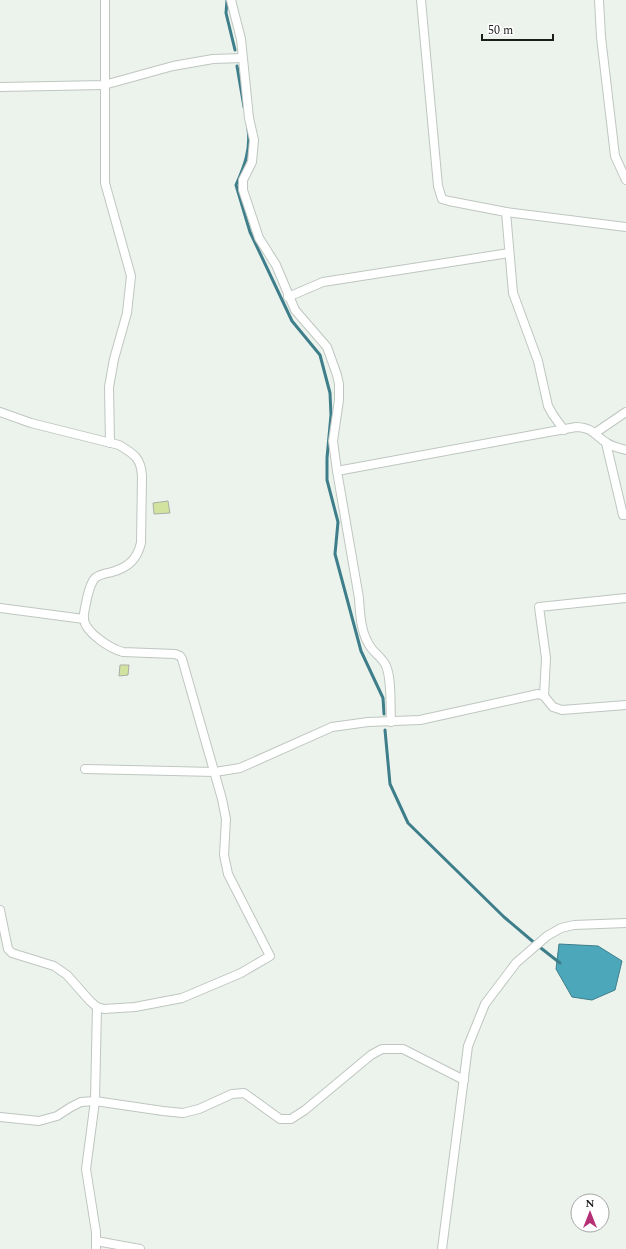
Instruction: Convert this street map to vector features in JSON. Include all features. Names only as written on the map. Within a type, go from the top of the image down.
[{"type":"street","points":[[105,0],[105,183],[131,276],[127,313],[114,359],[109,387],[110,443]]},
{"type":"street","points":[[231,0],[240,39],[249,118],[254,140],[252,162],[243,180],[243,190],[259,238],[284,281],[288,297],[295,310],[327,347],[337,375],[339,384],[339,400],[333,442],[337,471],[364,635],[371,647],[386,665],[389,677],[391,722]]},
{"type":"street","points":[[421,0],[439,193],[442,199],[506,212],[626,227]]},
{"type":"street","points":[[599,0],[601,37],[615,156],[626,180]]},
{"type":"street","points":[[0,87],[104,85],[173,66],[213,59],[242,58]]},
{"type":"street","points":[[506,212],[513,293],[538,361],[548,406],[564,430]]},
{"type":"street","points":[[288,297],[323,282],[509,253]]},
{"type":"street","points":[[0,412],[31,423],[118,445],[131,452],[141,465],[141,543],[138,553],[127,565],[116,571],[101,575],[95,579],[90,587],[84,611],[84,619],[88,629],[109,647],[116,650],[123,652],[175,654],[180,656],[222,799],[226,819],[224,855],[228,874],[270,956],[240,973],[182,998],[135,1007],[104,1009],[96,1007],[67,975],[54,966],[12,953],[8,949],[0,910]]},
{"type":"street","points":[[595,433],[626,412]]},
{"type":"street","points":[[337,471],[564,430],[586,428],[595,433],[606,443],[616,448],[626,450]]},
{"type":"street","points":[[606,443],[623,515],[626,515]]},
{"type":"street","points":[[544,696],[546,658],[539,607],[626,598]]},
{"type":"street","points":[[0,608],[84,619]]},
{"type":"street","points":[[85,769],[215,772],[240,768],[332,727],[368,722],[420,720],[538,694],[544,696],[553,707],[562,710],[626,705]]},
{"type":"street","points":[[442,1249],[468,1046],[485,1004],[516,963],[547,936],[561,928],[574,925],[626,923]]},
{"type":"street","points":[[96,1007],[95,1101],[86,1169],[96,1232],[96,1245],[140,1249]]},
{"type":"street","points":[[0,1117],[39,1121],[58,1116],[81,1102],[95,1101],[163,1111],[183,1112],[199,1109],[232,1094],[244,1093],[273,1115],[280,1119],[286,1120],[291,1119],[305,1110],[371,1055],[382,1049],[403,1050],[464,1080]]},
{"type":"water","points":[[559,944],[598,946],[622,961],[615,990],[592,1000],[572,997],[556,969]]},
{"type":"building","points":[[168,501],[170,513],[154,514],[153,503]]},
{"type":"building","points":[[120,665],[129,665],[128,675],[119,676]]},
{"type":"waterway","points":[[227,0],[226,13],[235,50]]},
{"type":"waterway","points":[[237,66],[244,107]]},
{"type":"waterway","points":[[248,129],[248,151],[236,185],[250,232],[292,321],[320,355],[330,393],[331,415],[327,458],[327,480],[338,522],[335,554],[361,651],[383,698],[384,714]]},
{"type":"waterway","points":[[385,730],[390,784],[408,823],[504,917],[560,963]]}]
